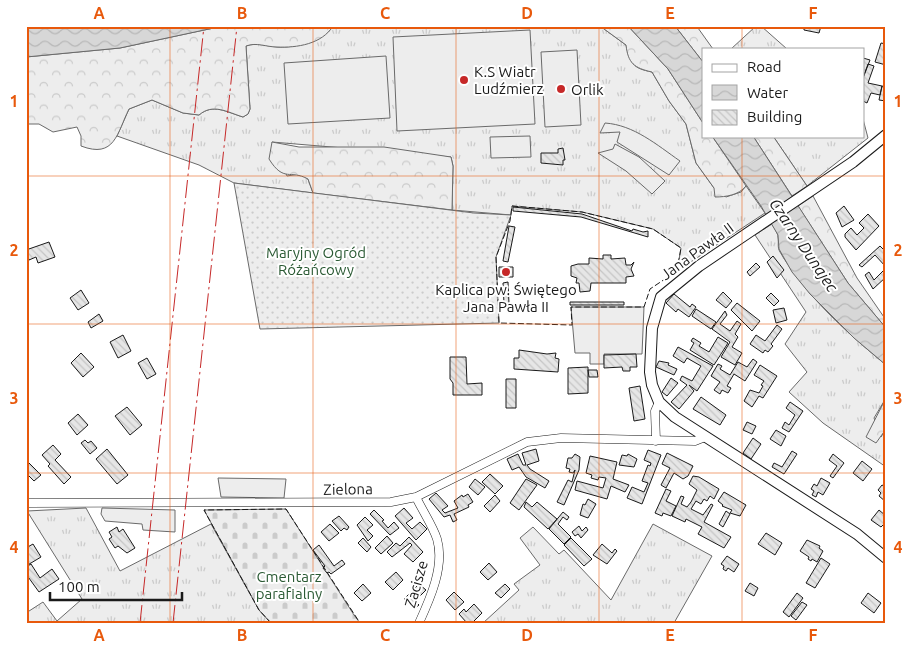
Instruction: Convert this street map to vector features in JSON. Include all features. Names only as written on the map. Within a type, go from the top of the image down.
[{"type":"street","name":"Jana Pawła II","points":[[886,135],[869,151],[673,286],[658,303],[652,328],[650,372],[652,384],[659,402],[675,417],[857,534],[886,558]]},
{"type":"street","points":[[656,441],[656,411],[659,402]]},
{"type":"street","name":"Zielona","points":[[26,503],[94,501],[349,504],[391,502],[416,497],[527,442],[561,438],[695,442],[705,437]]},
{"type":"street","name":"Zacisze","points":[[416,497],[437,539],[438,562],[429,600],[419,623]]},
{"type":"green space","points":[[223,26],[333,26],[316,41],[301,46],[277,47],[254,44],[246,46],[250,109],[248,114],[243,117],[215,109],[204,111],[199,115],[183,113],[152,100],[129,109],[118,135],[108,146],[101,149],[81,146],[81,136],[77,127],[53,132],[39,124],[26,124],[26,57],[120,48]]},
{"type":"green space","points":[[333,26],[600,26],[626,45],[629,57],[636,67],[652,72],[669,101],[686,124],[696,163],[714,188],[726,197],[741,192],[746,186],[765,213],[677,271],[681,248],[653,229],[582,212],[512,206],[511,215],[452,210],[453,166],[451,157],[272,142],[287,176],[299,174],[308,179],[313,193],[234,183],[199,165],[117,136],[129,109],[152,100],[183,113],[199,115],[204,111],[215,109],[243,117],[248,114],[250,109],[246,46],[257,44],[288,47],[298,45],[318,38],[328,32]]},
{"type":"green space","points":[[600,26],[628,26],[668,69],[702,121],[702,138],[713,138],[746,186],[740,192],[724,197],[715,197],[714,188],[696,163],[686,124],[669,101],[652,72],[641,69],[633,64],[628,56],[626,45]]},
{"type":"green space","points":[[675,26],[698,28],[712,48],[702,48],[702,61]]},
{"type":"green space","points":[[756,26],[761,26],[786,48],[732,48]]},
{"type":"green space","points":[[864,123],[868,138],[807,186],[774,138],[864,138]]},
{"type":"green space","points":[[754,138],[774,138],[807,186],[792,196]]},
{"type":"green space","points":[[272,142],[299,147],[384,147],[451,157],[453,166],[452,210],[313,193],[308,179],[302,176],[283,173],[274,166],[269,159]]},
{"type":"green space","name":"Maryjny Ogród Różańcowy","points":[[234,183],[474,213],[511,215],[496,257],[499,323],[260,329]]},
{"type":"green space","points":[[813,196],[857,278],[886,320],[886,328],[848,283],[798,206]]},
{"type":"green space","points":[[772,224],[778,235],[780,252],[802,284],[842,327],[886,365],[886,398],[874,418],[881,437],[886,429],[886,467],[823,423],[789,392],[807,372],[785,344],[806,312],[755,235]]},
{"type":"green space","points":[[886,398],[886,429],[876,443],[866,437]]},
{"type":"green space","points":[[86,508],[120,571],[211,524],[259,610],[271,623],[26,623],[26,613],[43,602],[57,621],[82,599],[27,511]]},
{"type":"green space","name":"Cmentarz parafialny","points":[[286,509],[360,623],[271,623],[259,610],[204,510]]},
{"type":"green space","points":[[653,524],[712,556],[674,623],[483,623],[519,590],[514,584],[540,565],[520,538],[533,527],[559,554],[564,550],[611,600]]},
{"type":"shaded area","name":"K.S Wiatr Ludźmierz","points":[[530,30],[535,124],[397,131],[393,37]]},
{"type":"shaded area","name":"Orlik","points":[[577,50],[581,125],[545,127],[541,52]]},
{"type":"shaded area","points":[[386,56],[390,118],[288,124],[284,63]]},
{"type":"shaded area","points":[[605,123],[635,132],[654,142],[680,161],[669,175],[617,142],[620,132],[600,133]]},
{"type":"shaded area","points":[[530,136],[531,157],[491,158],[490,137]]},
{"type":"shaded area","points":[[615,144],[639,157],[665,181],[652,194],[626,171],[598,153],[613,149]]},
{"type":"shaded area","points":[[571,307],[644,307],[642,354],[604,354],[604,364],[590,364],[590,353],[575,353]]},
{"type":"shaded area","points":[[218,478],[286,479],[284,498],[221,497]]},
{"type":"shaded area","points":[[102,508],[175,510],[175,532],[143,530],[142,524],[105,521],[101,514]]},
{"type":"water","points":[[26,26],[223,26],[120,48],[26,57]]},
{"type":"water","points":[[628,26],[675,26],[702,61],[702,121],[668,69]]},
{"type":"water","name":"Czarny Dunajec","points":[[713,138],[754,138],[848,283],[886,328],[886,365],[854,338],[810,294],[792,272],[779,249],[778,235],[761,206]]},
{"type":"building","points":[[804,26],[821,26],[819,33],[804,30]]},
{"type":"building","points":[[881,43],[886,44],[886,65],[875,62]]},
{"type":"building","points":[[864,58],[870,60],[864,75]]},
{"type":"building","points":[[868,64],[874,66],[868,83],[882,86],[880,95],[871,93],[867,103],[864,102],[864,75]]},
{"type":"building","points":[[882,86],[886,87],[886,101],[879,100]]},
{"type":"building","points":[[563,148],[565,160],[563,160],[563,165],[541,163],[541,153],[558,153],[558,149]]},
{"type":"building","points":[[844,206],[854,220],[842,227],[836,213]]},
{"type":"building","points":[[513,207],[582,214],[632,231],[633,229],[643,232],[648,231],[648,237],[581,217],[513,211]]},
{"type":"building","points":[[868,214],[879,226],[856,250],[845,237],[845,234],[851,228],[857,235],[864,228],[859,223]]},
{"type":"building","points":[[509,226],[515,227],[508,262],[503,261]]},
{"type":"building","points":[[49,242],[55,257],[38,263],[36,257],[29,260],[26,250]]},
{"type":"building","points":[[880,246],[886,252],[886,267],[875,255],[862,267],[859,265]]},
{"type":"building","points":[[603,255],[611,255],[611,259],[625,258],[626,265],[631,265],[634,262],[631,269],[634,276],[626,277],[626,283],[591,283],[590,291],[580,292],[579,283],[576,283],[577,278],[571,276],[571,266],[589,264],[589,258],[603,259]]},
{"type":"building","points":[[773,256],[784,270],[777,278],[767,262]]},
{"type":"building","points":[[756,263],[760,267],[750,276],[747,272]]},
{"type":"building","name":"Kaplica pw. Świętego Jana Pawła II","points":[[499,267],[513,267],[513,277],[499,277]]},
{"type":"building","points":[[886,268],[886,277],[873,289],[865,275],[869,272],[874,280]]},
{"type":"building","points":[[508,282],[509,304],[504,304],[503,283]]},
{"type":"building","points":[[81,290],[89,303],[78,310],[70,298]]},
{"type":"building","points":[[723,292],[732,301],[726,308],[716,300]]},
{"type":"building","points":[[771,293],[779,301],[774,306],[766,298]]},
{"type":"building","points":[[674,294],[690,307],[692,304],[696,307],[689,317],[678,309],[676,312],[666,303]]},
{"type":"building","points":[[570,302],[624,302],[624,305],[570,305]]},
{"type":"building","points":[[737,303],[760,321],[752,331],[731,310]]},
{"type":"building","points":[[784,308],[787,320],[776,323],[773,310]]},
{"type":"building","points":[[696,309],[716,322],[711,329],[692,316]]},
{"type":"building","points":[[725,311],[727,315],[720,324],[730,331],[737,321],[741,324],[735,334],[738,337],[732,347],[742,353],[735,365],[721,357],[730,342],[712,329]]},
{"type":"building","points":[[99,314],[103,321],[91,328],[88,322]]},
{"type":"building","points":[[777,325],[782,329],[771,344],[773,346],[768,352],[765,350],[763,353],[750,344],[756,335],[765,341]]},
{"type":"building","points":[[123,335],[131,351],[118,358],[110,342]]},
{"type":"building","points":[[718,337],[728,343],[714,365],[690,350],[694,343],[691,341],[693,338],[701,343],[699,346],[709,352]]},
{"type":"building","points":[[678,347],[713,366],[697,391],[689,385],[694,391],[679,409],[671,402],[687,385],[680,380],[682,376],[692,381],[701,366],[687,358],[684,363],[673,356]]},
{"type":"building","points":[[519,350],[547,354],[556,353],[555,358],[559,359],[558,372],[514,369],[514,358],[519,358]]},
{"type":"building","points":[[81,353],[94,367],[83,377],[71,363]]},
{"type":"building","points":[[636,354],[637,367],[630,367],[630,371],[623,371],[622,367],[604,368],[604,355]]},
{"type":"building","points":[[450,357],[466,357],[467,384],[482,383],[482,395],[453,395],[453,383],[450,379]]},
{"type":"building","points":[[147,358],[156,374],[147,379],[138,363]]},
{"type":"building","points":[[753,359],[757,362],[745,381],[734,374],[727,386],[731,388],[728,393],[722,390],[720,394],[714,390],[720,382],[711,376],[718,364],[722,366],[720,369],[730,375],[738,362],[747,367]]},
{"type":"building","points":[[659,361],[669,363],[668,365],[677,369],[674,375],[656,367]]},
{"type":"building","points":[[760,365],[777,376],[763,398],[759,396],[752,407],[744,401],[750,390],[759,393],[763,386],[761,385],[764,381],[754,375]]},
{"type":"building","points":[[588,367],[588,393],[568,394],[568,368]]},
{"type":"building","points":[[588,370],[597,370],[598,377],[589,377]]},
{"type":"building","points":[[671,378],[678,383],[667,396],[662,392]]},
{"type":"building","points":[[506,379],[516,379],[516,408],[506,408]]},
{"type":"building","points":[[640,386],[645,419],[634,421],[629,388]]},
{"type":"building","points":[[701,397],[726,415],[720,425],[693,409]]},
{"type":"building","points":[[790,402],[803,411],[789,432],[782,428],[785,422],[789,425],[795,415],[786,408]]},
{"type":"building","points":[[127,407],[142,425],[130,435],[115,416]]},
{"type":"building","points":[[78,414],[88,425],[77,435],[68,423]]},
{"type":"building","points":[[747,422],[756,426],[752,434],[743,430]]},
{"type":"building","points":[[776,430],[786,436],[781,446],[770,439]]},
{"type":"building","points":[[753,438],[761,444],[751,459],[743,453]]},
{"type":"building","points":[[85,440],[88,443],[91,441],[97,448],[90,454],[81,443]]},
{"type":"building","points":[[53,445],[61,454],[55,460],[71,477],[64,484],[48,466],[50,464],[42,455]]},
{"type":"building","points":[[107,449],[128,475],[117,484],[96,459]]},
{"type":"building","points":[[536,449],[539,461],[527,465],[549,481],[545,488],[526,477],[519,467],[512,470],[507,459],[518,454],[523,465],[526,465],[522,453]]},
{"type":"building","points":[[648,450],[661,455],[642,504],[627,498],[632,487],[644,492],[648,483],[642,481],[648,465],[650,466],[651,463],[644,460]]},
{"type":"building","points":[[792,451],[797,454],[784,474],[772,467],[774,463],[782,467]]},
{"type":"building","points":[[667,453],[693,466],[688,476],[683,479],[674,473],[666,488],[661,485],[670,468],[662,464]]},
{"type":"building","points":[[575,454],[580,457],[579,470],[564,505],[557,502],[568,480],[572,482],[575,470],[573,473],[569,472],[570,469],[566,468],[568,458],[572,458]]},
{"type":"building","points":[[628,454],[637,459],[634,467],[619,465],[622,455],[627,456]]},
{"type":"building","points":[[833,454],[844,463],[833,478],[830,476],[837,466],[829,460]]},
{"type":"building","points":[[590,456],[617,462],[613,479],[629,485],[625,492],[611,486],[607,499],[575,490],[577,481],[603,488],[606,478],[599,477],[598,480],[591,478],[592,475],[586,473]]},
{"type":"building","points":[[26,460],[41,475],[34,481],[26,473]]},
{"type":"building","points":[[862,461],[872,469],[863,481],[853,473]]},
{"type":"building","points":[[490,474],[503,486],[495,494],[482,482]]},
{"type":"building","points":[[693,476],[699,477],[719,489],[714,499],[710,496],[707,501],[704,499],[701,504],[696,501],[691,509],[703,515],[711,504],[713,505],[704,522],[731,537],[724,548],[698,534],[702,527],[686,519],[685,522],[672,516],[681,496],[684,497],[681,504],[687,507],[691,502],[697,490],[689,484]]},
{"type":"building","points":[[821,478],[830,483],[823,495],[818,492],[816,497],[812,495],[814,491],[811,489],[814,484],[817,486]]},
{"type":"building","points":[[475,479],[485,487],[478,495],[469,487]]},
{"type":"building","points":[[526,479],[537,485],[519,510],[510,503]]},
{"type":"building","points":[[882,485],[886,487],[886,502],[879,496],[881,493],[878,490]]},
{"type":"building","points":[[666,489],[671,491],[666,501],[676,506],[671,516],[663,513],[662,516],[655,513]]},
{"type":"building","points":[[724,492],[746,505],[740,516],[730,513],[732,510],[722,506],[718,501]]},
{"type":"building","points":[[436,493],[448,506],[442,510],[445,513],[458,508],[454,501],[462,495],[463,497],[468,494],[473,502],[468,505],[469,507],[454,514],[457,520],[453,522],[450,515],[444,517],[429,499]]},
{"type":"building","points":[[495,495],[500,501],[490,512],[484,506]]},
{"type":"building","points":[[588,499],[596,504],[588,518],[580,515],[583,504],[585,505]]},
{"type":"building","points":[[526,502],[532,507],[537,502],[557,519],[548,529],[524,507]]},
{"type":"building","points":[[404,508],[413,518],[406,523],[412,529],[420,522],[427,529],[416,540],[395,516]]},
{"type":"building","points":[[374,510],[384,520],[382,521],[388,528],[394,522],[399,528],[390,535],[370,514]]},
{"type":"building","points":[[879,510],[886,516],[886,522],[881,527],[871,520]]},
{"type":"building","points":[[726,511],[730,514],[723,527],[719,524]]},
{"type":"building","points":[[563,512],[569,517],[567,520],[563,517],[558,524],[571,537],[564,544],[549,529]]},
{"type":"building","points":[[339,516],[349,527],[347,530],[344,528],[341,531],[332,521]]},
{"type":"building","points":[[365,517],[373,525],[367,530],[373,536],[368,541],[357,525]]},
{"type":"building","points":[[330,524],[339,533],[329,541],[321,532]]},
{"type":"building","points":[[579,526],[582,531],[586,527],[588,530],[581,538],[578,534],[575,536],[572,532]]},
{"type":"building","points":[[117,527],[119,532],[123,529],[135,548],[127,553],[118,546],[115,548],[109,539],[112,537],[109,532]]},
{"type":"building","points":[[766,533],[782,543],[775,555],[758,544]]},
{"type":"building","points":[[387,536],[393,543],[381,554],[375,548]]},
{"type":"building","points":[[409,537],[423,552],[413,562],[404,554],[412,545],[410,543],[392,557],[387,552],[396,543],[400,546]]},
{"type":"building","points":[[363,538],[371,547],[367,552],[358,543]]},
{"type":"building","points":[[571,538],[592,559],[584,566],[564,545]]},
{"type":"building","points":[[807,540],[820,546],[819,548],[823,551],[817,562],[812,559],[811,561],[808,559],[809,557],[800,551]]},
{"type":"building","points":[[33,544],[41,557],[26,566],[26,548]]},
{"type":"building","points":[[602,544],[612,553],[615,549],[617,551],[607,564],[593,555]]},
{"type":"building","points":[[319,545],[334,566],[342,560],[345,564],[331,574],[327,573],[323,568],[325,566],[313,550]]},
{"type":"building","points":[[727,556],[739,564],[734,572],[728,568],[726,571],[723,569],[724,566],[721,564]]},
{"type":"building","points":[[821,558],[830,564],[815,588],[806,583]]},
{"type":"building","points":[[489,563],[497,572],[488,580],[480,572]]},
{"type":"building","points":[[31,564],[40,578],[52,569],[59,579],[39,592],[26,574],[26,567]]},
{"type":"building","points":[[396,572],[403,580],[393,590],[385,582]]},
{"type":"building","points":[[750,583],[758,588],[754,596],[745,591]]},
{"type":"building","points":[[363,584],[371,593],[362,601],[354,593]]},
{"type":"building","points":[[419,584],[426,590],[415,601],[419,605],[414,609],[404,599]]},
{"type":"building","points":[[505,584],[510,589],[501,598],[495,593]]},
{"type":"building","points":[[454,592],[464,602],[455,610],[446,600]]},
{"type":"building","points":[[797,593],[803,598],[789,617],[783,612]]},
{"type":"building","points":[[868,593],[881,603],[874,613],[861,603]]},
{"type":"building","points":[[802,602],[807,605],[796,620],[791,616]]},
{"type":"building","points":[[474,604],[482,613],[472,623],[467,623],[459,614],[464,609],[466,612]]},
{"type":"fence","points":[[512,206],[582,212],[653,229],[681,248],[677,271],[650,289],[644,307],[571,307],[572,325],[499,323],[496,257],[510,221],[512,206]]},
{"type":"fence","points":[[271,623],[259,610],[204,510],[286,509],[360,623]]},
{"type":"power","points":[[140,623],[204,26]]},
{"type":"power","points":[[173,623],[237,26]]},
{"type":"place","name":"K.S Wiatr Ludźmierz","points":[[464,80]]},
{"type":"place","name":"Orlik","points":[[561,89]]},
{"type":"place","name":"Kaplica pw. Świętego Jana Pawła II","points":[[506,272]]}]
